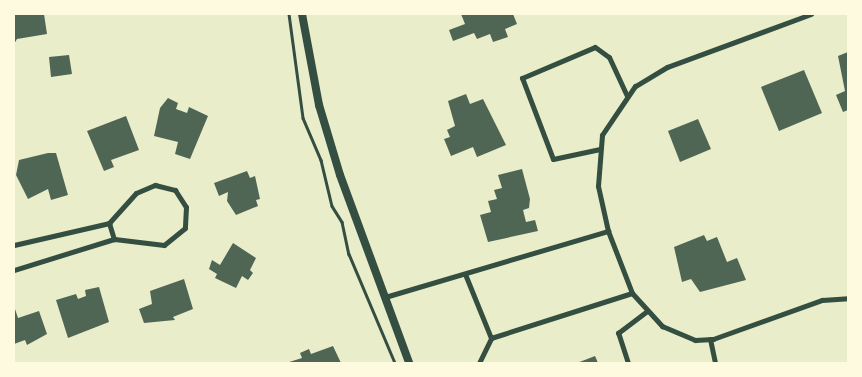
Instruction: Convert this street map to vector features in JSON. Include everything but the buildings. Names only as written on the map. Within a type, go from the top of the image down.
[{"type":"street","points":[[302,14],[319,105],[409,363]]},
{"type":"street","points":[[811,14],[667,67],[627,96],[602,135],[598,186],[608,231],[632,293],[646,311],[670,329],[695,340],[710,339],[822,300],[848,298]]},
{"type":"street","points":[[600,149],[553,159],[522,78],[595,47],[609,57],[627,96]]},
{"type":"street","points":[[14,246],[108,222],[136,193],[155,185],[174,190],[186,208],[185,228],[172,242],[154,245],[114,239],[14,270]]},
{"type":"street","points":[[108,222],[114,239]]},
{"type":"street","points":[[385,297],[608,231]]},
{"type":"street","points":[[465,274],[490,338],[479,363]]},
{"type":"street","points":[[490,338],[632,293]]},
{"type":"street","points":[[628,363],[618,333],[646,311]]},
{"type":"street","points":[[710,339],[715,363]]},
{"type":"path","points":[[289,14],[302,118],[321,160],[332,206],[342,222],[349,254],[395,363]]}]
